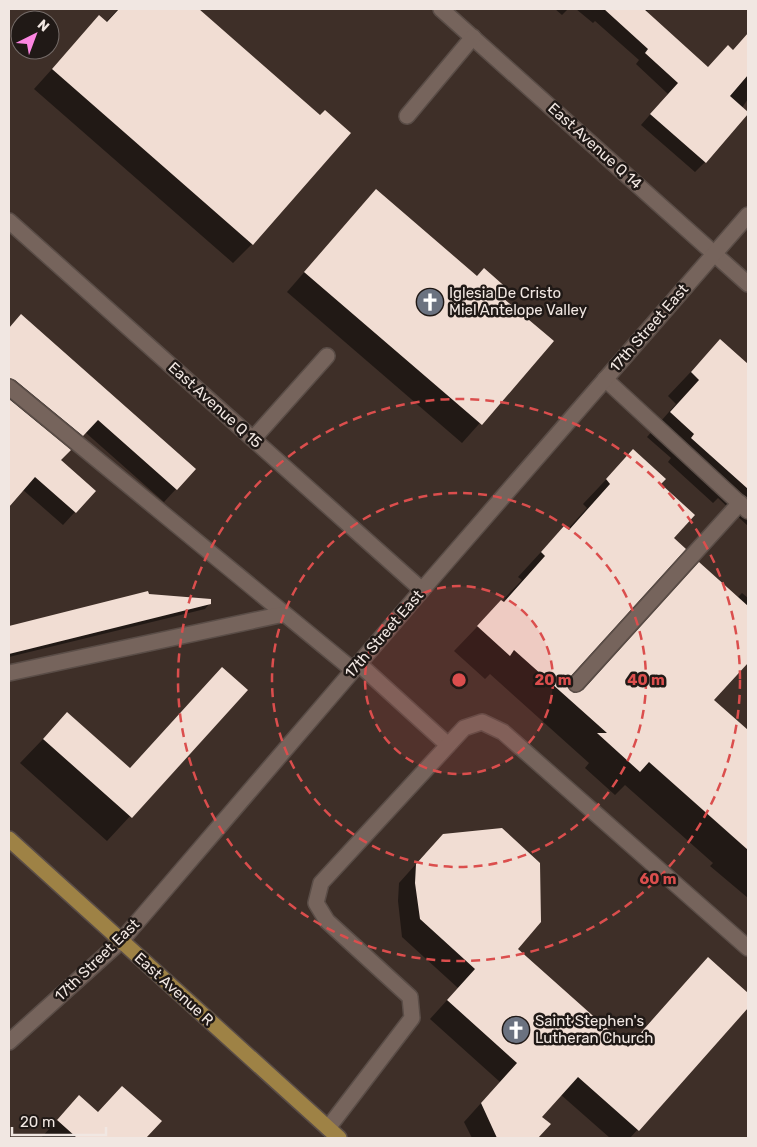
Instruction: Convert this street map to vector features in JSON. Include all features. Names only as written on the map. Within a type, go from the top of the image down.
[{"type":"main road","name":"East Avenue R","points":[[9,840],[339,1138]]},
{"type":"street","name":"East Avenue Q 14","points":[[441,9],[748,284]]},
{"type":"street","points":[[407,116],[473,37]]},
{"type":"street","name":"17th Street East","points":[[9,1042],[121,941],[422,590],[748,215]]},
{"type":"street","name":"East Avenue Q 15","points":[[9,220],[422,590]]},
{"type":"street","points":[[253,438],[327,356]]},
{"type":"street","points":[[576,684],[744,507],[605,379]]},
{"type":"street","points":[[9,387],[284,614],[356,667],[448,745]]},
{"type":"street","points":[[9,673],[284,614]]},
{"type":"street","points":[[328,1128],[412,1018],[410,998],[327,921],[316,903],[321,883],[464,728],[482,722],[503,732],[748,948]]},
{"type":"building","points":[[119,9],[199,9],[320,115],[325,110],[351,133],[253,245],[52,69],[99,15],[107,22]]},
{"type":"building","points":[[604,9],[644,9],[708,67],[728,45],[733,50],[748,33],[748,75],[730,96],[748,114],[706,163],[650,114],[678,83],[645,53],[648,49]]},
{"type":"building","points":[[376,189],[477,276],[484,268],[510,291],[503,298],[554,341],[482,425],[304,272]]},
{"type":"building","points":[[21,314],[196,469],[177,490],[98,420],[83,436],[15,380],[9,378],[9,328]]},
{"type":"building","points":[[720,339],[748,364],[748,489],[691,438],[694,434],[670,412],[699,380],[691,372]]},
{"type":"building","points":[[9,399],[71,450],[61,460],[96,491],[76,513],[35,477],[9,507]]},
{"type":"building","points":[[633,449],[666,479],[661,484],[695,515],[674,538],[686,549],[569,678],[567,686],[574,693],[583,690],[699,562],[748,606],[748,663],[714,700],[748,730],[748,850],[649,762],[640,772],[597,733],[607,733],[514,650],[510,656],[477,626],[501,600],[504,602],[545,556],[541,552],[564,526],[569,530],[610,484],[606,479]]},
{"type":"building","points":[[148,591],[149,594],[211,599],[211,604],[9,654],[9,626]]},
{"type":"building","points":[[222,667],[248,690],[132,818],[43,739],[67,712],[130,768]]},
{"type":"building","points":[[502,828],[540,863],[541,922],[518,949],[628,1047],[708,957],[748,993],[748,1008],[639,1131],[578,1077],[542,1117],[551,1124],[538,1138],[497,1138],[481,1103],[517,1063],[447,1000],[475,969],[420,919],[415,883],[416,864],[443,834]]},
{"type":"building","points":[[122,1086],[162,1121],[146,1138],[75,1138],[57,1120],[79,1095],[98,1112]]},
{"type":"place","name":"Iglesia De Cristo Miel Antelope Valley","points":[[430,302]]},
{"type":"place","name":"Saint Stephen's Lutheran Church","points":[[516,1030]]}]
